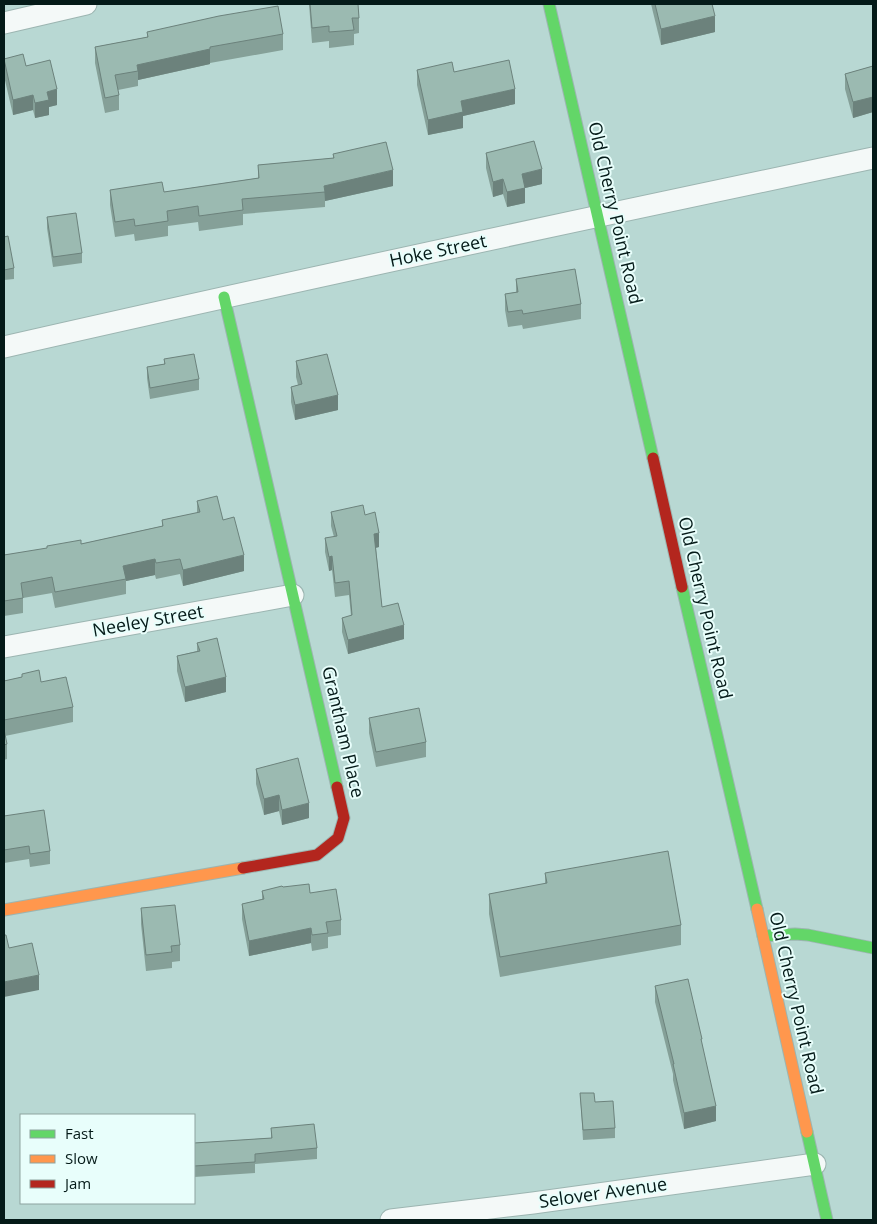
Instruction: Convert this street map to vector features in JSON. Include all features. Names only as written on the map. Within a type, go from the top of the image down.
[{"type":"street","points":[[4,23],[86,4]]},
{"type":"street","name":"Old Cherry Point Road","points":[[549,4],[828,1220]]},
{"type":"street","name":"Hoke Street","points":[[4,347],[224,297],[873,158]]},
{"type":"street","name":"Grantham Place","points":[[4,910],[317,855],[338,838],[344,818],[224,297]]},
{"type":"street","name":"Neeley Street","points":[[4,647],[293,595]]},
{"type":"street","points":[[762,936],[808,935],[873,948]]},
{"type":"street","name":"Selover Avenue","points":[[391,1220],[533,1203],[815,1164]]},
{"type":"building","points":[[310,4],[358,4],[359,18],[352,18],[354,30],[329,32],[329,26],[312,28]]},
{"type":"building","points":[[655,4],[712,4],[715,16],[661,29]]},
{"type":"building","points":[[278,6],[283,34],[210,47],[210,49],[137,65],[138,71],[115,75],[119,95],[105,98],[95,47],[148,37],[147,32],[219,16]]},
{"type":"building","points":[[23,54],[26,66],[50,60],[57,89],[47,92],[49,100],[35,103],[33,95],[13,100],[4,59]]},
{"type":"building","points":[[509,60],[515,89],[461,101],[463,112],[428,120],[417,70],[452,62],[454,72]]},
{"type":"building","points":[[873,66],[873,97],[853,102],[845,74]]},
{"type":"building","points":[[534,141],[542,169],[522,174],[525,188],[507,192],[503,179],[493,182],[486,153]]},
{"type":"building","points":[[386,142],[393,170],[324,186],[325,192],[242,199],[243,210],[199,216],[198,206],[167,211],[168,221],[135,226],[134,219],[115,222],[110,190],[162,182],[164,192],[259,178],[258,165],[334,158],[333,154]]},
{"type":"building","points":[[76,213],[82,253],[53,257],[47,217]]},
{"type":"building","points":[[8,236],[14,268],[4,270],[4,237]]},
{"type":"building","points":[[575,269],[581,304],[523,314],[522,310],[508,312],[505,294],[518,292],[516,279]]},
{"type":"building","points":[[194,354],[199,379],[150,388],[147,367],[165,364],[164,359]]},
{"type":"building","points":[[327,354],[338,395],[295,405],[291,387],[302,384],[296,361]]},
{"type":"building","points":[[217,496],[223,520],[234,517],[244,555],[183,570],[180,559],[156,563],[155,559],[123,566],[126,579],[55,592],[52,577],[21,583],[23,598],[4,601],[4,555],[81,540],[81,544],[163,526],[162,520],[200,512],[197,501]]},
{"type":"building","points":[[363,505],[365,515],[375,512],[379,533],[374,534],[382,607],[398,603],[404,625],[348,640],[342,618],[352,615],[349,581],[335,583],[332,556],[329,557],[325,538],[337,536],[331,512]]},
{"type":"building","points":[[217,638],[226,677],[185,687],[177,656],[200,651],[197,643]]},
{"type":"building","points":[[39,670],[41,682],[66,677],[73,707],[4,720],[4,681],[22,677],[22,674]]},
{"type":"building","points":[[419,708],[426,742],[376,752],[369,718]]},
{"type":"building","points":[[4,729],[7,744],[4,745]]},
{"type":"building","points":[[298,758],[309,803],[282,810],[279,795],[264,799],[256,769]]},
{"type":"building","points":[[44,810],[50,851],[30,854],[29,846],[4,850],[4,816]]},
{"type":"building","points":[[668,851],[681,925],[500,957],[489,894],[547,883],[545,873]]},
{"type":"building","points":[[309,884],[310,893],[336,889],[341,920],[326,922],[328,933],[312,935],[311,928],[249,941],[242,904],[264,899],[262,891],[282,886]]},
{"type":"building","points":[[175,905],[180,945],[171,946],[172,952],[146,955],[141,908]]},
{"type":"building","points":[[4,935],[6,935],[9,948],[32,943],[39,975],[4,982]]},
{"type":"building","points":[[688,979],[716,1106],[684,1113],[655,986]]},
{"type":"building","points":[[580,1093],[594,1093],[595,1102],[613,1101],[615,1128],[583,1130]]},
{"type":"building","points":[[314,1124],[317,1148],[255,1154],[255,1162],[195,1166],[195,1143],[272,1138],[271,1128]]},
{"type":"traffic: fast","points":[[549,4],[653,458]]},
{"type":"traffic: fast","points":[[224,297],[337,787]]},
{"type":"traffic: fast","points":[[682,587],[757,909]]},
{"type":"traffic: fast","points":[[763,936],[808,935],[873,948]]},
{"type":"traffic: fast","points":[[807,1132],[827,1220]]},
{"type":"traffic: slow","points":[[4,910],[243,868]]},
{"type":"traffic: slow","points":[[757,909],[807,1132]]},
{"type":"traffic: jam","points":[[653,458],[682,587]]},
{"type":"traffic: jam","points":[[243,868],[317,855],[338,838],[344,818],[337,787]]}]
